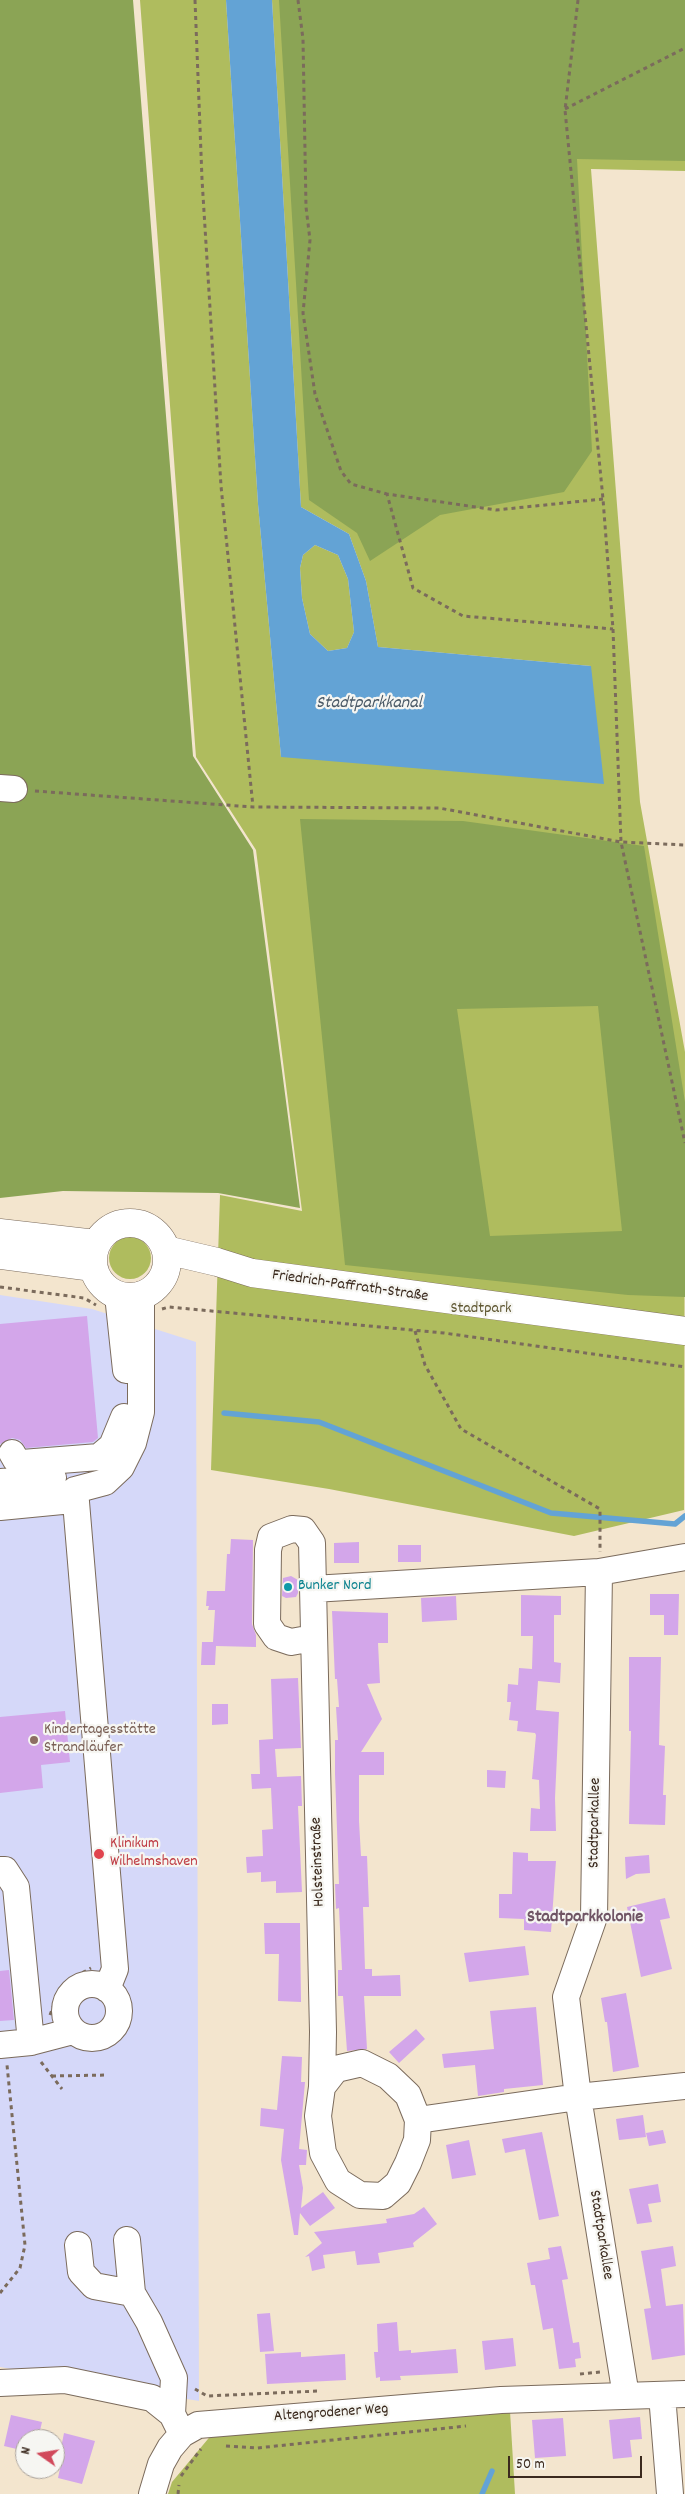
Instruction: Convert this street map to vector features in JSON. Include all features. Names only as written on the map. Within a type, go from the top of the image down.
[{"type":"main road","points":[[133,1222],[144,1225],[154,1231],[161,1239],[165,1261],[152,1290],[129,1303],[106,1289],[98,1279],[95,1256],[102,1235],[111,1228],[133,1222]]},
{"type":"main road","points":[[0,1233],[95,1256]]},
{"type":"main road","points":[[0,1255],[95,1256]]},
{"type":"main road","name":"Friedrich-Paffrath-Straße","points":[[165,1261],[215,1276],[252,1273],[685,1331]]},
{"type":"street","points":[[129,1303],[123,1332],[129,1410],[134,1438]]},
{"type":"street","points":[[0,1506],[62,1501],[75,1490],[96,1486],[114,1476],[128,1456],[141,1412],[129,1303]]},
{"type":"street","points":[[12,1453],[16,1460],[22,1463],[99,1457],[112,1446],[121,1423],[129,1410]]},
{"type":"street","points":[[29,1480],[49,1462]]},
{"type":"street","points":[[0,1482],[56,1478],[75,1490]]},
{"type":"street","points":[[75,1490],[115,1968],[107,1989]]},
{"type":"street","name":"Holsteinstraße","points":[[313,1638],[291,1642],[276,1637],[267,1624],[268,1550],[271,1536],[292,1529],[303,1530],[312,1543],[323,2032],[322,2087],[318,2116],[322,2154],[338,2181],[360,2195],[383,2196],[398,2183],[417,2140],[418,2120],[408,2095],[388,2076],[362,2063],[336,2069],[322,2087]]},
{"type":"street","points":[[314,1589],[599,1572],[685,1557]]},
{"type":"street","name":"Stadtparkallee","points":[[599,1572],[594,1917],[566,1997],[578,2098],[626,2396]]},
{"type":"street","points":[[0,1870],[5,1870],[16,1887],[31,2045]]},
{"type":"street","points":[[8,2054],[73,2031],[89,2038],[98,2038],[113,2028],[119,2012],[118,2003],[107,1989],[99,1986],[82,1987],[69,1998],[66,2015],[73,2031]]},
{"type":"street","points":[[418,2120],[578,2098],[685,2086]]},
{"type":"street","points":[[127,2240],[132,2293],[149,2322],[174,2378],[186,2431],[161,2464],[152,2494]]},
{"type":"street","points":[[78,2245],[81,2272],[94,2286],[132,2293]]},
{"type":"street","points":[[0,2382],[65,2380],[152,2398],[186,2431]]},
{"type":"street","points":[[670,2494],[674,2394]]},
{"type":"street","name":"Altengrodener Weg","points":[[186,2431],[198,2425],[224,2422],[500,2400],[674,2394]]},
{"type":"path","points":[[194,0],[202,179],[221,486],[253,807]]},
{"type":"path","points":[[298,0],[303,39],[306,207],[310,240],[303,313],[315,394],[340,471],[351,484],[387,494],[496,510],[603,499]]},
{"type":"path","points":[[578,0],[565,110],[603,499],[613,629],[621,842],[685,1143]]},
{"type":"path","points":[[565,110],[685,48]]},
{"type":"path","points":[[387,494],[413,588],[463,616],[613,629]]},
{"type":"path","points":[[7,789],[253,807],[439,808],[621,842],[685,845]]},
{"type":"path","points":[[0,1287],[84,1298],[95,1303],[129,1303],[162,1309],[169,1307],[444,1333],[685,1367]]},
{"type":"path","points":[[415,1331],[425,1365],[461,1429],[600,1509],[599,1572]]},
{"type":"path","points":[[62,2089],[31,2045],[39,2027],[48,2020],[60,1989],[78,1974],[90,1970],[97,1963]]},
{"type":"path","points":[[0,2293],[20,2268],[25,2245],[7,2063],[8,2054]]},
{"type":"path","points":[[52,2076],[108,2075]]},
{"type":"path","points":[[574,2374],[603,2372],[602,2362]]},
{"type":"path","points":[[174,2378],[207,2396],[324,2391]]},
{"type":"path","points":[[222,2446],[257,2448],[396,2435],[470,2425]]},
{"type":"path","points":[[186,2431],[187,2469]]},
{"type":"shaded area","name":"Klinikum Wilhelmshaven","points":[[0,1295],[92,1309],[196,1342],[199,2401],[0,2367]]},
{"type":"green space","points":[[0,0],[133,0],[193,756],[253,850],[300,1208],[218,1193],[63,1191],[0,1198]]},
{"type":"green space","name":"Stadtpark","points":[[140,0],[226,0],[258,504],[281,757],[591,666],[378,647],[366,581],[349,534],[301,507],[272,0],[685,0],[685,171],[591,169],[640,802],[685,1052],[684,1510],[574,1536],[329,1489],[211,1470],[220,1195],[302,1211],[256,850],[196,757]]},
{"type":"green space","points":[[279,0],[685,0],[685,161],[577,159],[592,451],[564,492],[440,515],[370,561],[357,533],[309,500]]},
{"type":"green space","points":[[315,545],[338,555],[348,579],[354,632],[347,648],[328,651],[310,634],[302,598],[300,568],[303,555]]},
{"type":"green space","points":[[300,819],[463,821],[644,846],[685,1102],[685,1297],[628,1295],[345,1265]],"holes":[[[598,1006],[622,1231],[490,1236],[457,1009]]]},
{"type":"green space","points":[[134,1237],[142,1240],[148,1246],[151,1258],[148,1270],[142,1276],[126,1279],[118,1276],[112,1270],[109,1254],[112,1246],[118,1240]]},
{"type":"green space","points":[[510,2411],[515,2494],[168,2494],[172,2482],[213,2433]]},
{"type":"water","name":"Stadtparkkanal","points":[[226,0],[272,0],[301,507],[349,534],[366,581],[378,647],[591,666],[604,784],[281,757],[258,504]],"holes":[[[315,545],[338,555],[348,579],[354,632],[347,648],[328,651],[310,634],[302,598],[300,568],[303,555]]]},
{"type":"building","points":[[87,1316],[98,1438],[93,1442],[26,1448],[20,1440],[12,1438],[0,1444],[0,1324]]},
{"type":"building","points":[[231,1539],[253,1540],[252,1624],[256,1635],[256,1647],[216,1646],[215,1665],[201,1665],[202,1642],[213,1642],[215,1610],[208,1610],[209,1606],[206,1606],[207,1591],[225,1591],[227,1554],[230,1554]]},
{"type":"building","points":[[359,1542],[359,1563],[334,1563],[334,1543]]},
{"type":"building","points":[[398,1545],[421,1545],[421,1562],[398,1562]]},
{"type":"building","points":[[291,1576],[298,1580],[298,1593],[296,1597],[286,1598],[282,1596],[283,1578]]},
{"type":"building","points":[[650,1594],[679,1594],[678,1635],[664,1635],[664,1615],[650,1615]]},
{"type":"building","points":[[521,1595],[561,1596],[561,1615],[554,1615],[554,1662],[561,1663],[560,1683],[538,1681],[536,1710],[559,1712],[555,1798],[556,1831],[530,1831],[531,1808],[540,1809],[539,1780],[532,1779],[536,1735],[535,1733],[517,1731],[518,1721],[509,1720],[511,1702],[507,1702],[508,1684],[518,1685],[519,1668],[532,1669],[533,1636],[521,1636]]},
{"type":"building","points":[[456,1596],[457,1620],[422,1622],[421,1598]]},
{"type":"building","points":[[332,1611],[388,1613],[388,1643],[378,1643],[380,1683],[367,1684],[382,1719],[361,1752],[384,1752],[384,1775],[359,1775],[359,1821],[361,1856],[367,1856],[369,1907],[363,1907],[365,1969],[372,1969],[372,1976],[400,1975],[401,1996],[364,1996],[367,2049],[347,2051],[343,1996],[338,1996],[338,1970],[342,1970],[339,1908],[336,1909],[335,1884],[339,1884],[335,1740],[338,1740],[336,1707],[339,1707],[337,1679],[335,1679]]},
{"type":"building","points":[[629,1657],[661,1657],[659,1745],[665,1746],[663,1795],[666,1795],[665,1825],[629,1824],[631,1731],[629,1731]]},
{"type":"building","points":[[298,1678],[301,1748],[275,1749],[277,1777],[301,1776],[302,1806],[298,1806],[302,1892],[276,1893],[276,1881],[261,1882],[261,1872],[247,1873],[246,1857],[263,1856],[262,1830],[273,1829],[271,1788],[252,1789],[251,1774],[260,1774],[259,1740],[273,1739],[271,1679]]},
{"type":"building","points":[[212,1704],[228,1704],[228,1724],[212,1725]]},
{"type":"building","name":"Kindertagesstätte Strandläufer","points":[[65,1711],[70,1762],[41,1765],[43,1788],[0,1793],[0,1717]]},
{"type":"building","points":[[487,1770],[506,1771],[505,1788],[487,1787]]},
{"type":"building","points":[[513,1852],[528,1853],[528,1861],[556,1861],[551,1932],[524,1930],[524,1919],[499,1918],[499,1894],[512,1894]]},
{"type":"building","points":[[649,1855],[650,1873],[636,1874],[626,1879],[625,1857]]},
{"type":"building","points":[[665,1898],[670,1918],[660,1920],[672,1969],[641,1977],[627,1907]]},
{"type":"building","points":[[264,1923],[300,1923],[301,2002],[278,2001],[279,1954],[265,1954]]},
{"type":"building","points":[[525,1946],[529,1975],[469,1982],[464,1953]]},
{"type":"building","points":[[9,1970],[14,2020],[0,2021],[0,1971]]},
{"type":"building","points":[[626,1993],[639,2067],[613,2072],[607,2022],[605,2022],[601,1998]]},
{"type":"building","points":[[536,2007],[543,2085],[504,2089],[504,2092],[478,2096],[475,2065],[444,2068],[442,2054],[494,2049],[490,2011]]},
{"type":"building","points":[[416,2029],[425,2039],[399,2063],[389,2052]]},
{"type":"building","points":[[282,2056],[302,2057],[301,2082],[305,2082],[299,2149],[307,2150],[306,2165],[299,2165],[303,2188],[301,2208],[323,2192],[335,2208],[310,2226],[300,2213],[298,2235],[294,2235],[281,2160],[284,2129],[260,2126],[261,2108],[277,2110]]},
{"type":"building","points":[[643,2115],[646,2137],[619,2140],[616,2119]]},
{"type":"building","points":[[663,2130],[666,2143],[649,2146],[646,2133]]},
{"type":"building","points":[[542,2132],[559,2216],[539,2220],[525,2149],[505,2153],[502,2139]]},
{"type":"building","points":[[469,2140],[476,2175],[452,2179],[446,2145]]},
{"type":"building","points":[[658,2184],[661,2202],[648,2204],[652,2222],[637,2224],[629,2189]]},
{"type":"building","points":[[424,2207],[437,2224],[413,2243],[414,2247],[378,2253],[380,2263],[357,2265],[355,2251],[323,2255],[325,2268],[312,2271],[309,2256],[305,2257],[322,2243],[314,2232],[387,2223],[386,2219],[414,2214]]},
{"type":"building","points":[[561,2246],[568,2279],[562,2280],[573,2343],[579,2342],[581,2358],[575,2359],[576,2367],[559,2369],[553,2328],[543,2330],[535,2285],[531,2285],[527,2263],[550,2259],[548,2248]]},
{"type":"building","points":[[673,2246],[676,2266],[661,2269],[666,2306],[683,2304],[685,2355],[652,2360],[644,2309],[651,2308],[641,2251]]},
{"type":"building","points":[[270,2313],[274,2351],[260,2352],[257,2314]]},
{"type":"building","points":[[397,2322],[399,2351],[411,2350],[411,2353],[456,2349],[458,2373],[400,2376],[401,2380],[380,2381],[380,2377],[376,2378],[374,2352],[378,2352],[377,2324]]},
{"type":"building","points":[[513,2338],[516,2366],[485,2370],[482,2341]]},
{"type":"building","points":[[301,2352],[301,2357],[345,2354],[346,2380],[267,2384],[265,2354]]},
{"type":"building","points":[[11,2415],[42,2422],[40,2429],[15,2429],[15,2449],[4,2446]]},
{"type":"building","points":[[640,2417],[642,2439],[630,2440],[632,2457],[613,2459],[609,2420]]},
{"type":"building","points":[[563,2418],[566,2456],[535,2458],[532,2420]]},
{"type":"building","points":[[65,2433],[95,2441],[82,2484],[62,2479],[65,2479]]},
{"type":"waterway","points":[[224,1413],[319,1422],[551,1513],[675,1524],[685,1516]]},
{"type":"waterway","points":[[482,2494],[492,2471]]},
{"type":"place","name":"Bunker Nord","points":[[288,1587]]},
{"type":"place","name":"Kindertagesstätte Strandläufer","points":[[34,1740]]},
{"type":"place","name":"Klinikum Wilhelmshaven","points":[[99,1854]]},
{"type":"district","name":"Stadtparkkolonie","points":[[585,1919]]}]
